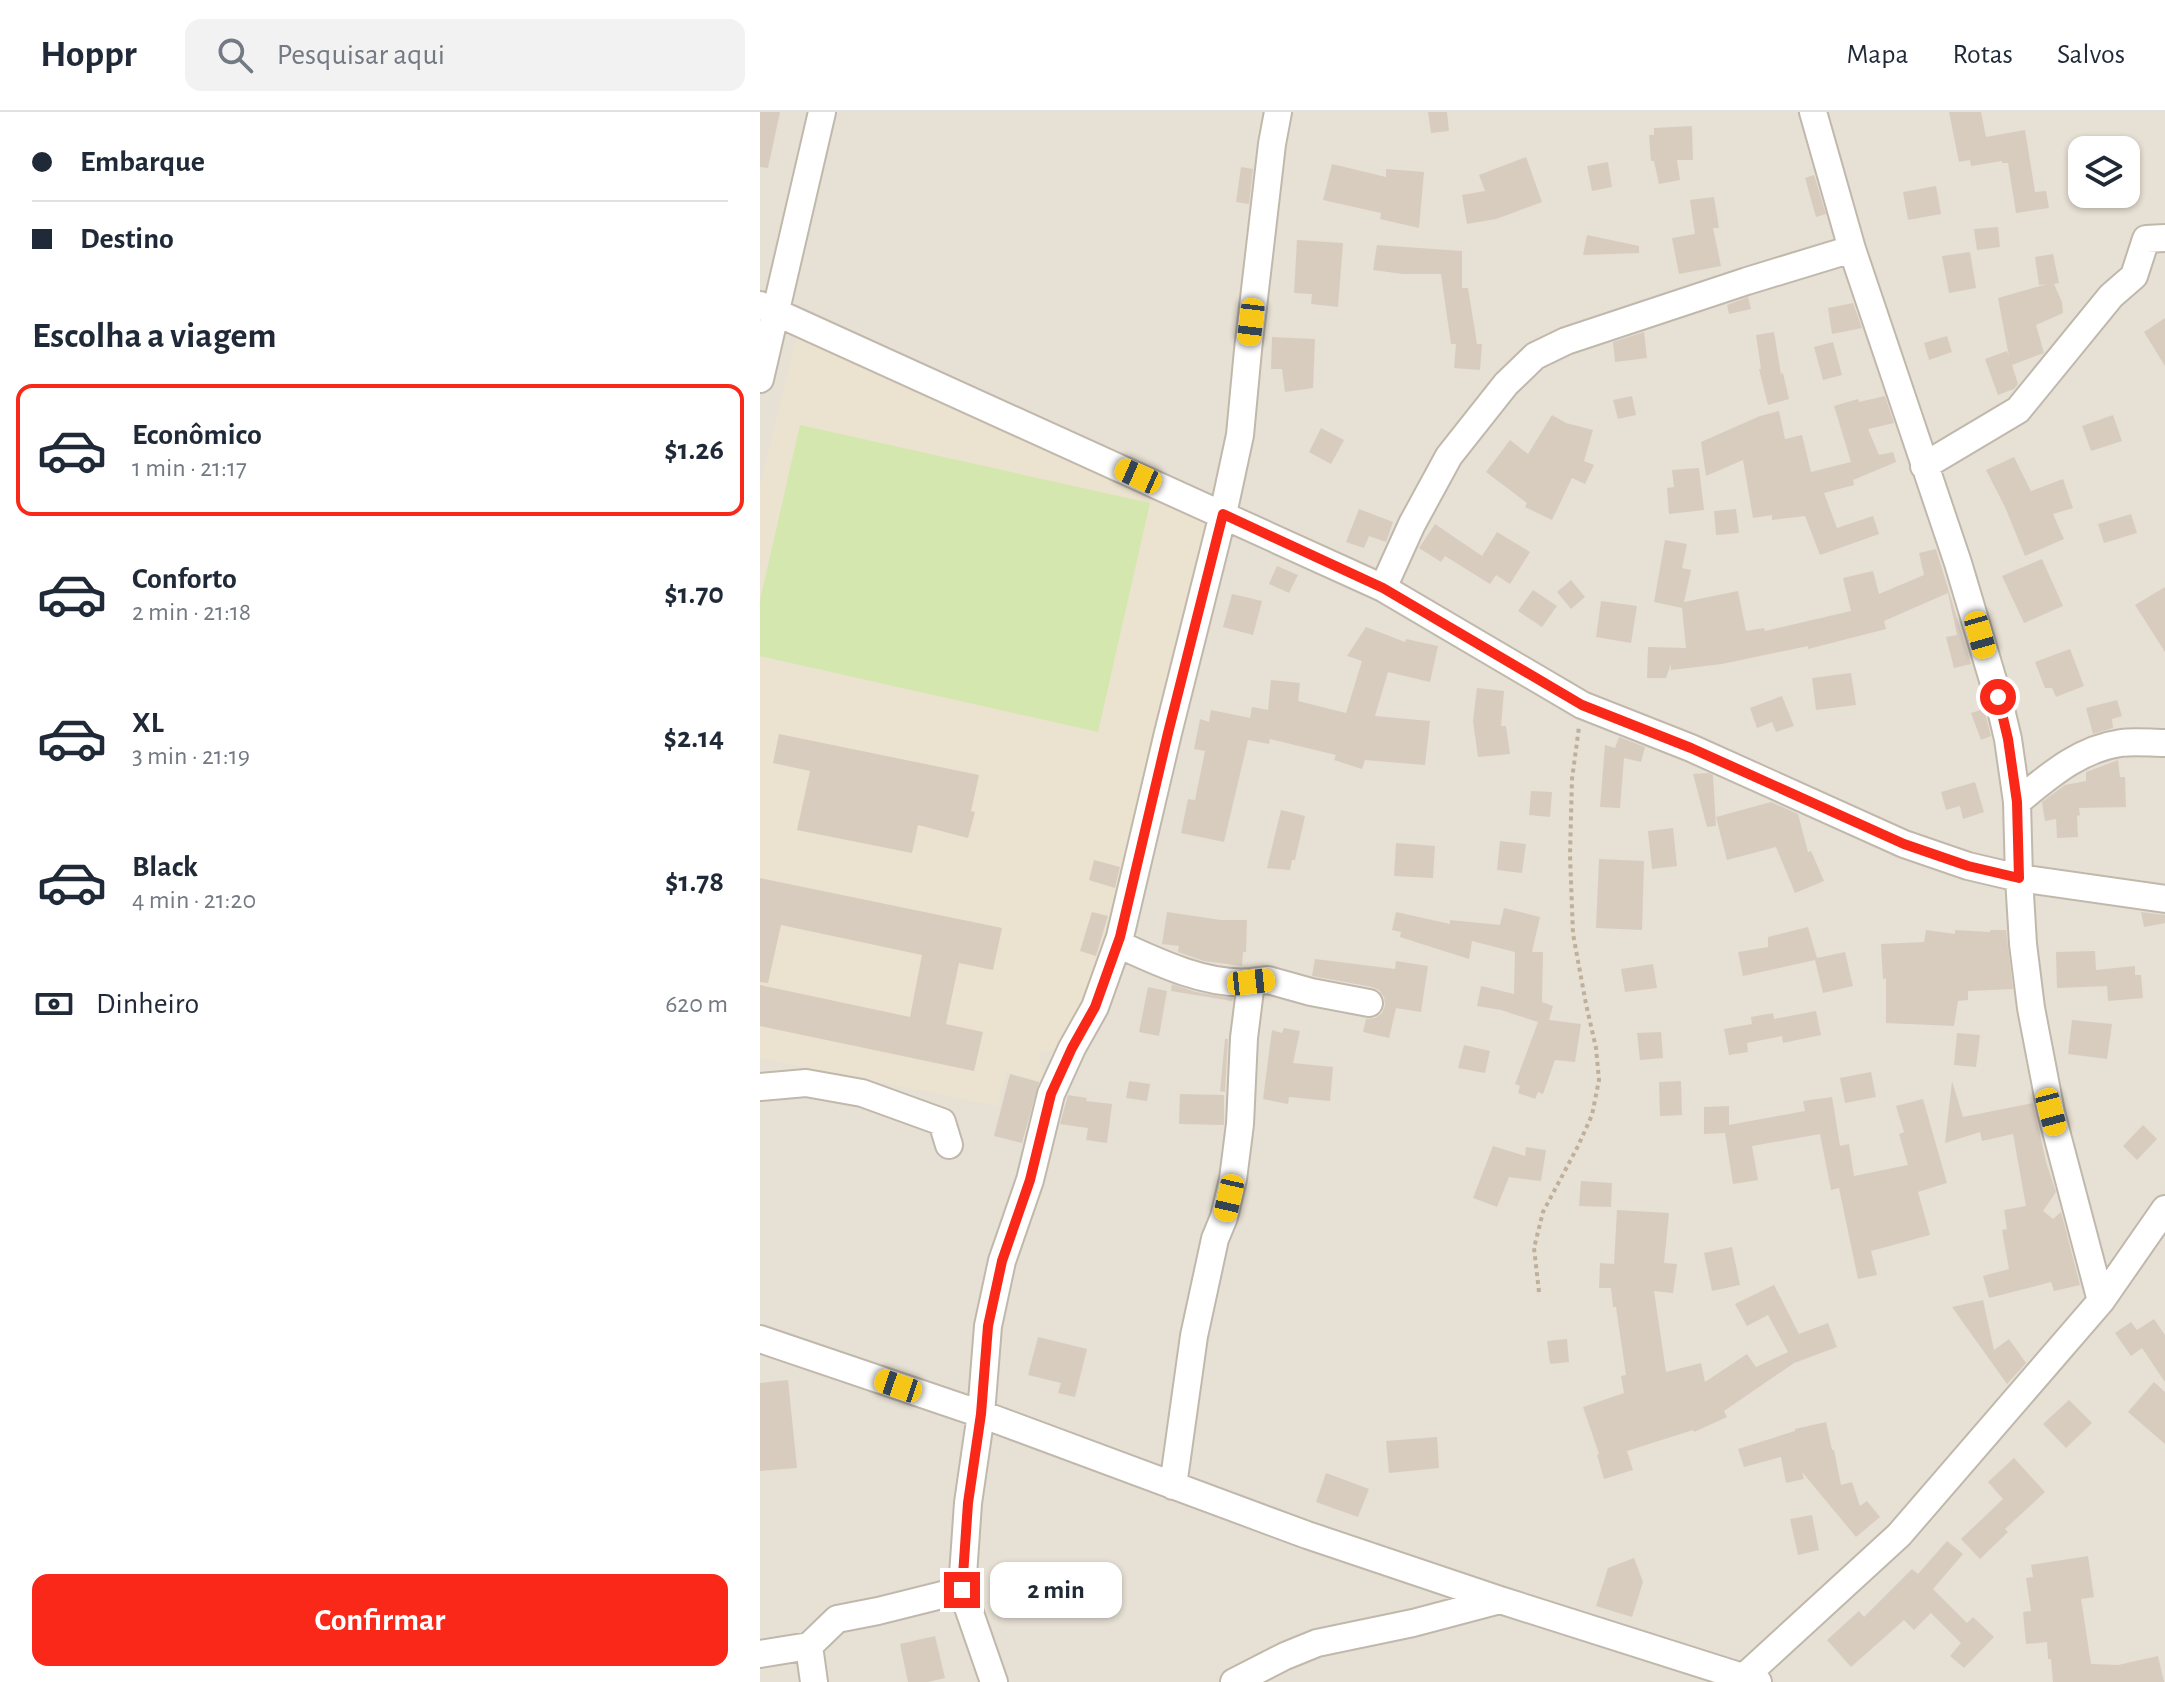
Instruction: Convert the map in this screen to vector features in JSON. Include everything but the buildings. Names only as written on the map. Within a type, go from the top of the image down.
[{"type":"street","points":[[760,379],[768,309],[822,112]]},
{"type":"street","points":[[994,1682],[962,1590],[968,1503],[981,1414],[988,1326],[1002,1261],[1030,1180],[1051,1094],[1095,1007],[1118,944],[1223,514],[1240,435],[1278,112]]},
{"type":"street","points":[[1813,112],[1852,249],[1958,563],[1998,697],[2017,802],[2023,944],[2031,1008],[2051,1112],[2101,1301]]},
{"type":"street","points":[[1924,466],[2018,410],[2111,296],[2134,276],[2146,239],[2165,238]]},
{"type":"street","points":[[1383,588],[1412,524],[1449,456],[1506,384],[1535,356],[1566,341],[1852,249]]},
{"type":"street","points":[[768,309],[1383,588],[1582,705],[1691,748],[1904,844],[1968,866],[2019,878],[2165,899]]},
{"type":"street","points":[[2017,802],[2063,765],[2094,748],[2123,742],[2165,743]]},
{"type":"street","points":[[1118,944],[1178,970],[1230,981],[1268,980],[1369,1003]]},
{"type":"street","points":[[1173,1486],[1194,1336],[1215,1239],[1233,1179],[1251,982]]},
{"type":"street","points":[[760,1087],[806,1083],[862,1093],[942,1122],[949,1145]]},
{"type":"street","points":[[760,1339],[981,1414],[1307,1535],[1748,1680],[1899,1535],[2101,1301],[2165,1209]]},
{"type":"street","points":[[760,1654],[809,1646],[837,1619],[962,1590]]},
{"type":"street","points":[[1234,1682],[1317,1643],[1413,1623],[1500,1600]]},
{"type":"street","points":[[809,1646],[814,1682]]},
{"type":"path","points":[[1539,1292],[1534,1248],[1543,1212],[1592,1115],[1599,1080],[1596,1048],[1573,934],[1572,779],[1582,705]]},
{"type":"shaded area","points":[[760,112],[2165,112],[2165,1682],[760,1682]]},
{"type":"shaded area","points":[[800,323],[1223,514],[1118,944],[1072,1048],[1039,1052],[1045,1082],[1006,1072],[997,1106],[760,1058],[760,486]]},
{"type":"green space","points":[[800,425],[1150,503],[1098,732],[760,656],[760,600]]},
{"type":"route","points":[[962,1590],[968,1503],[981,1414],[988,1326],[1002,1261],[1030,1180],[1051,1094],[1095,1007],[1120,937],[1223,514],[1383,588],[1582,705],[1691,748],[1904,844],[1968,866],[2019,878],[2017,802],[1998,697]]}]
